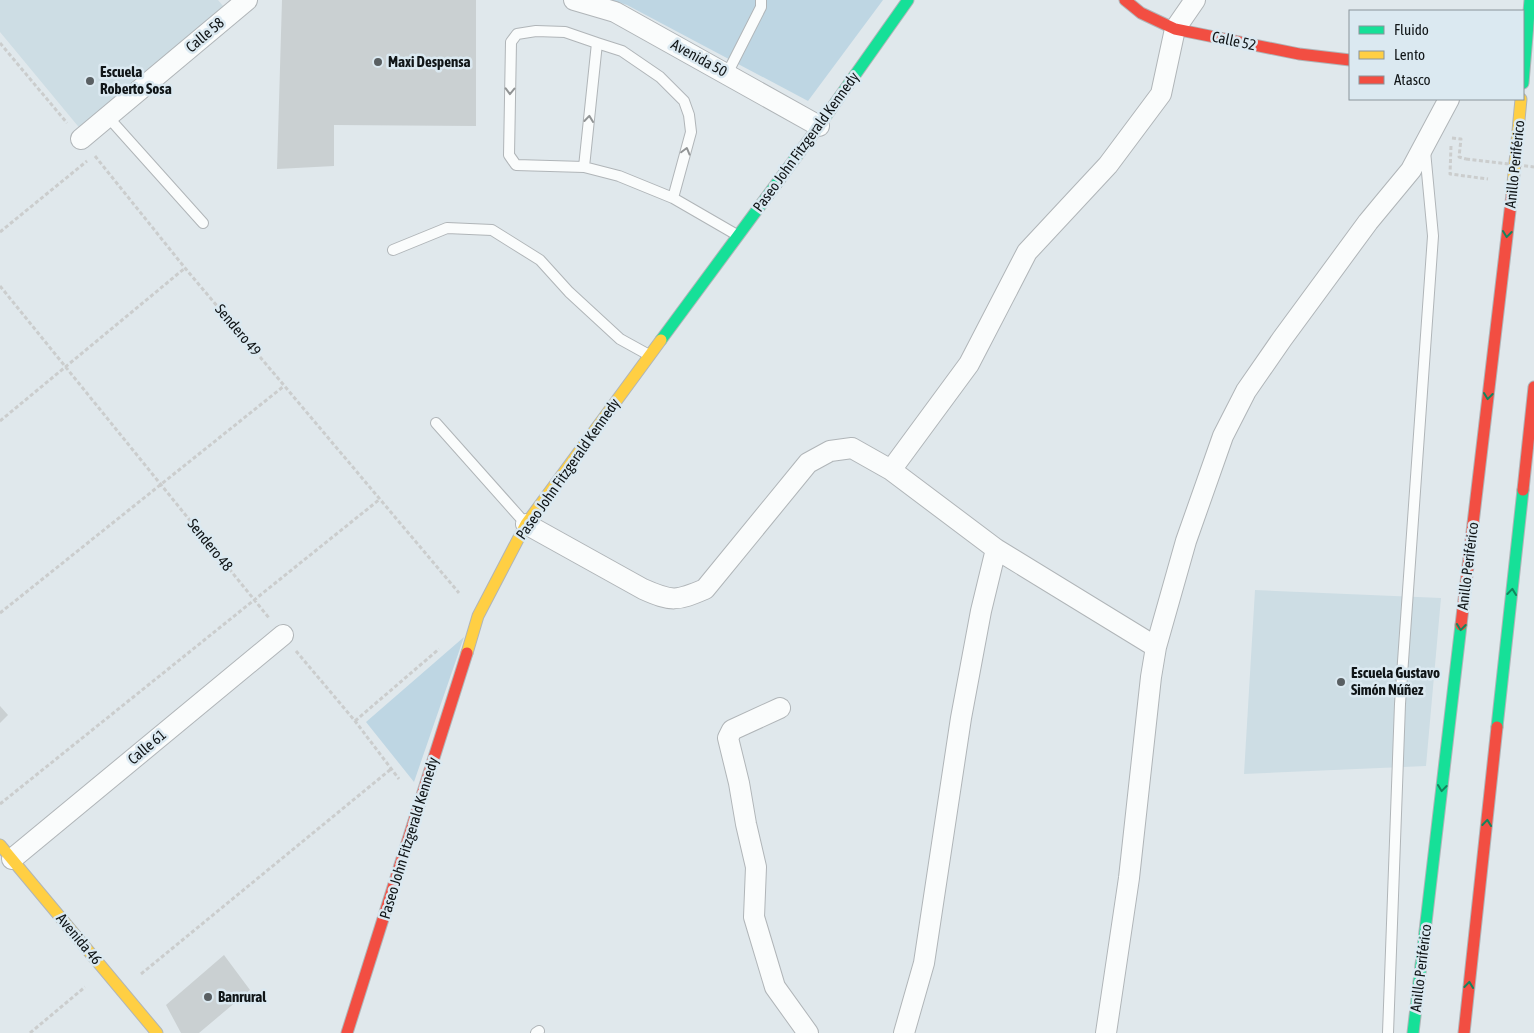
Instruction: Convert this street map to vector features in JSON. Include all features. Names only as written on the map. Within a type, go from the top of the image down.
[{"type":"main road","name":"Paseo John Fitzgerald Kennedy","points":[[347,1033],[478,616],[526,524],[819,126],[908,0]]},
{"type":"main road","name":"Calle 52","points":[[1125,0],[1141,13],[1175,29],[1300,54],[1349,60]]},
{"type":"main road","points":[[1524,66],[1530,0]]},
{"type":"main road","name":"Anillo Periférico","points":[[1413,1033],[1513,182],[1521,100]]},
{"type":"main road","points":[[1464,1033],[1534,386]]},
{"type":"main road","name":"Avenida 46","points":[[6,852],[157,1033]]},
{"type":"street","name":"Avenida 50","points":[[574,0],[617,9],[819,126]]},
{"type":"street","points":[[891,470],[970,364],[1027,252],[1108,165],[1161,94],[1175,29],[1195,0]]},
{"type":"street","name":"Calle 58","points":[[81,139],[238,3]]},
{"type":"street","points":[[1106,1033],[1129,878],[1156,647],[1189,533],[1223,436],[1242,399],[1276,347],[1368,222],[1411,170],[1449,100]]},
{"type":"street","points":[[526,524],[643,589],[663,598],[684,598],[705,589],[808,464],[830,451],[852,448],[891,470],[996,549],[1156,647]]},
{"type":"street","points":[[904,1033],[924,962],[961,718],[980,611],[996,549]]},
{"type":"street","name":"Calle 61","points":[[6,852],[283,635]]},
{"type":"street","points":[[780,708],[732,730],[728,738],[756,867],[754,917],[775,987],[808,1033]]},
{"type":"lane","points":[[727,74],[761,7],[761,0]]},
{"type":"lane","points":[[673,198],[691,132],[689,115],[684,101],[660,78],[622,52],[565,32],[536,31],[517,34],[511,42],[509,155],[516,166],[584,167],[619,176],[673,198],[738,235]]},
{"type":"lane","points":[[584,167],[597,43]]},
{"type":"lane","points":[[108,117],[203,224]]},
{"type":"lane","points":[[1388,1033],[1400,704],[1433,236],[1424,145]]},
{"type":"lane","points":[[393,250],[447,228],[492,230],[540,260],[569,292],[620,339],[650,355]]},
{"type":"lane","points":[[436,423],[526,524]]},
{"type":"path","name":"Sendero 49","points":[[0,43],[81,139],[185,268],[478,616]]},
{"type":"path","points":[[1513,182],[1450,174],[1451,138],[1461,139],[1459,158],[1534,167]]},
{"type":"path","points":[[0,232],[94,155]]},
{"type":"path","points":[[0,421],[185,268]]},
{"type":"path","name":"Sendero 48","points":[[0,286],[254,600],[355,721],[419,804]]},
{"type":"path","points":[[0,613],[284,386]]},
{"type":"path","points":[[0,804],[380,499]]},
{"type":"path","points":[[355,721],[442,647]]},
{"type":"path","points":[[122,990],[392,768]]},
{"type":"path","points":[[30,1033],[105,970]]},
{"type":"shaded area","name":"Escuela Roberto Sosa","points":[[0,0],[218,0],[224,7],[82,131],[0,32]]},
{"type":"shaded area","points":[[611,0],[883,0],[808,101],[627,5]]},
{"type":"shaded area","name":"Escuela Gustavo Simón Núñez","points":[[1255,590],[1441,598],[1426,766],[1244,774]]},
{"type":"shaded area","points":[[464,637],[414,782],[366,722]]},
{"type":"building","name":"Maxi Despensa","points":[[282,0],[476,0],[476,126],[334,125],[334,166],[277,169]]},
{"type":"building","points":[[0,706],[8,715],[0,723]]},
{"type":"building","name":"Banrural","points":[[224,955],[250,990],[199,1033],[181,1033],[166,1005]]},
{"type":"traffic: fast","points":[[661,340],[819,126],[908,0]]},
{"type":"traffic: fast","points":[[1524,71],[1530,0]]},
{"type":"traffic: fast","points":[[1497,727],[1523,490]]},
{"type":"traffic: fast","points":[[1413,1033],[1461,625]]},
{"type":"traffic: slow","points":[[1512,194],[1521,100]]},
{"type":"traffic: slow","points":[[467,653],[478,616],[526,524],[661,340]]},
{"type":"traffic: slow","points":[[0,845],[157,1033]]},
{"type":"traffic: jam","points":[[1125,0],[1141,13],[1175,29],[1299,54],[1349,60]]},
{"type":"traffic: jam","points":[[1461,625],[1512,194]]},
{"type":"traffic: jam","points":[[1523,490],[1534,387]]},
{"type":"traffic: jam","points":[[347,1033],[467,653]]},
{"type":"traffic: jam","points":[[1464,1033],[1497,727]]},
{"type":"place","name":"Maxi Despensa","points":[[378,62]]},
{"type":"place","name":"Escuela Roberto Sosa","points":[[90,81]]},
{"type":"place","name":"Escuela Gustavo Simón Núñez","points":[[1341,682]]},
{"type":"place","name":"Banrural","points":[[208,997]]}]
